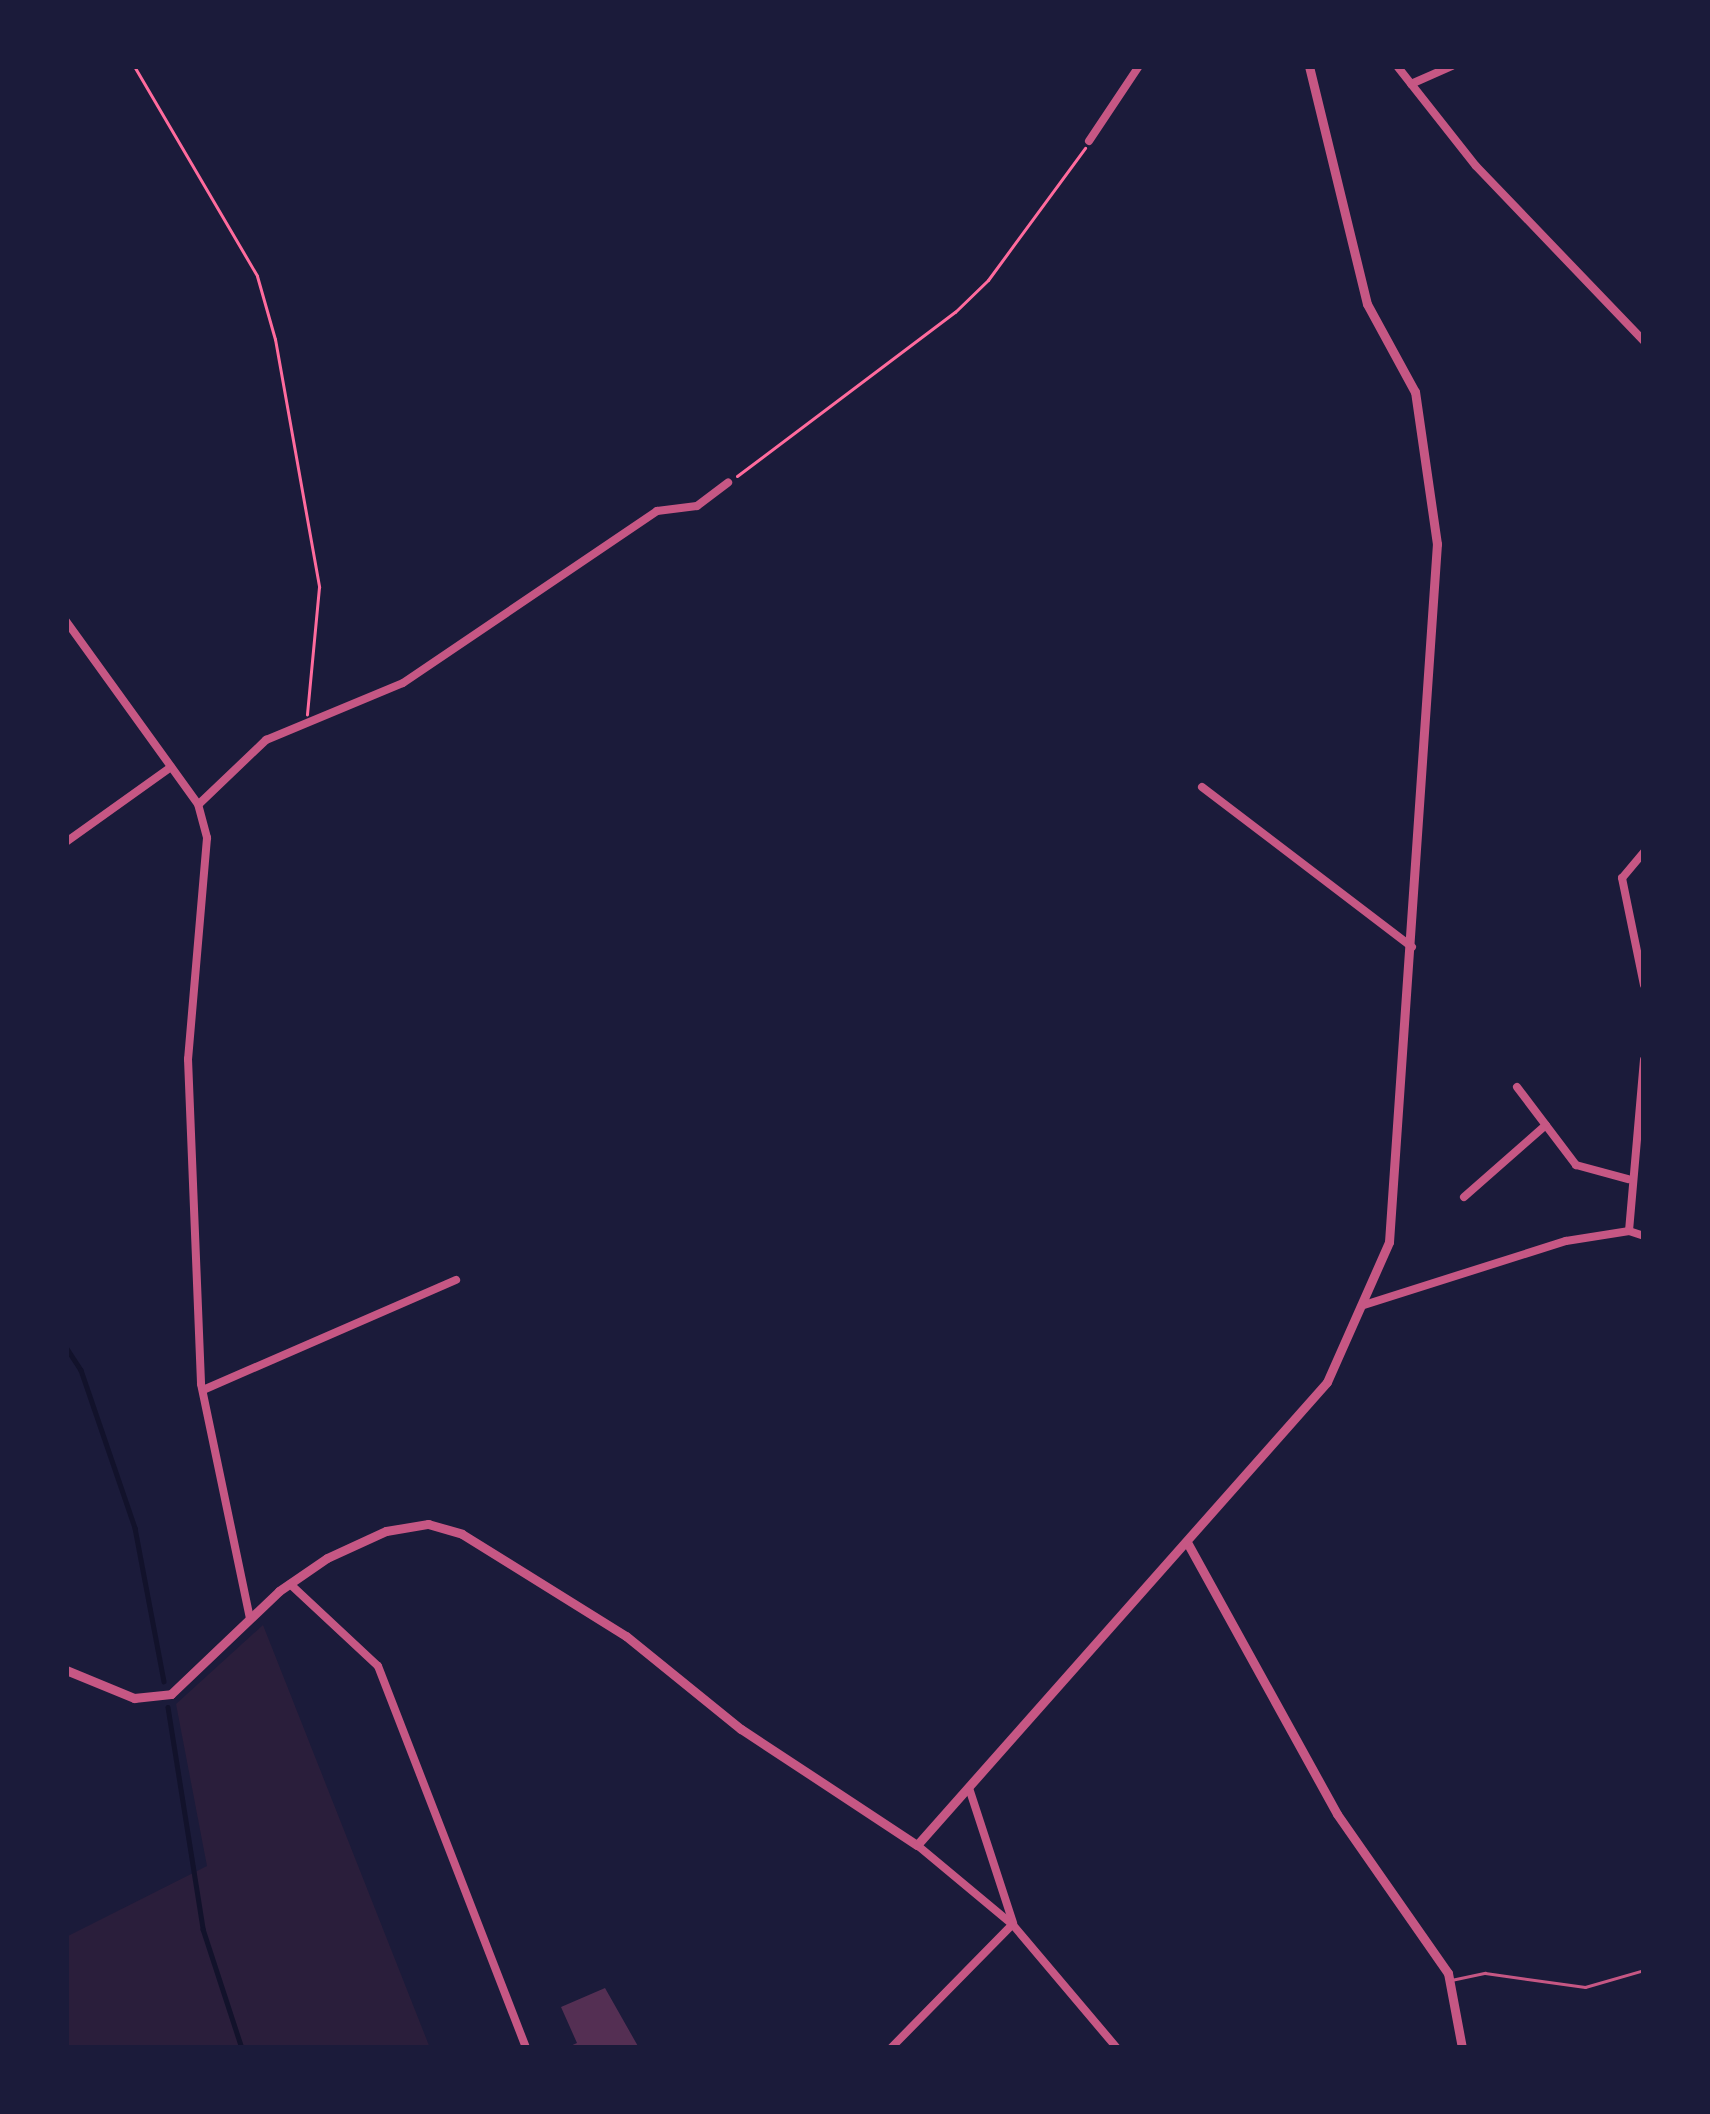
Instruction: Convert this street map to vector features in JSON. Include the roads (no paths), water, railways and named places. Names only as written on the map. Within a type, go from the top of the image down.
[{"type":"street","points":[[1089,141],[1139,66]]},
{"type":"street","points":[[917,1845],[1327,1382],[1389,1242],[1413,948],[1437,544],[1415,392],[1367,304],[1309,66]]},
{"type":"street","points":[[1396,66],[1476,166],[1644,340]]},
{"type":"street","points":[[1411,84],[1452,66]]},
{"type":"street","points":[[199,804],[266,740],[403,683],[657,511],[697,506],[728,483]]},
{"type":"street","points":[[66,621],[199,804],[207,838],[188,1058],[203,1390],[250,1619]]},
{"type":"street","points":[[66,842],[171,767]]},
{"type":"street","points":[[1202,787],[1413,948]]},
{"type":"street","points":[[1644,852],[1622,878],[1644,986]]},
{"type":"street","points":[[1629,1231],[1628,1179],[1644,1060]]},
{"type":"street","points":[[1517,1087],[1576,1165],[1628,1179]]},
{"type":"street","points":[[1464,1198],[1546,1125]]},
{"type":"street","points":[[1364,1305],[1566,1241],[1629,1231],[1644,1237]]},
{"type":"street","points":[[203,1390],[456,1280]]},
{"type":"street","points":[[66,1670],[134,1698],[171,1694],[290,1584],[386,1532],[428,1524],[462,1534],[626,1636],[741,1729],[917,1845],[1013,1925],[1117,2048]]},
{"type":"street","points":[[1188,1544],[1337,1814],[1450,1980],[1462,2048]]},
{"type":"street","points":[[290,1584],[378,1666],[436,1799],[526,2048]]},
{"type":"street","points":[[969,1788],[1013,1925]]},
{"type":"street","points":[[892,2048],[1013,1925]]},
{"type":"lane","points":[[1450,1980],[1485,1973],[1586,1988],[1644,1970]]},
{"type":"waterway","points":[[66,1347],[81,1370],[135,1528],[164,1681]]},
{"type":"waterway","points":[[168,1707],[203,1929],[242,2048]]}]
